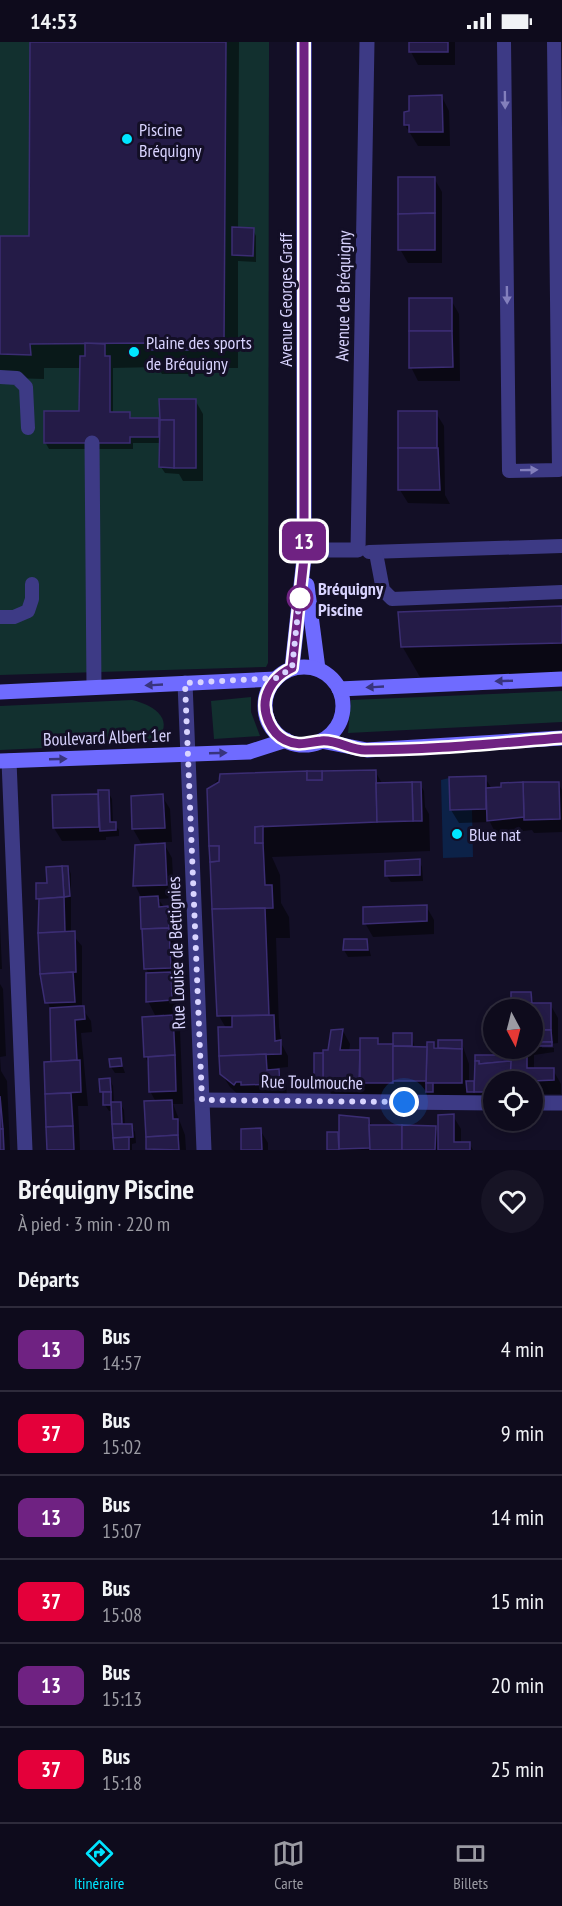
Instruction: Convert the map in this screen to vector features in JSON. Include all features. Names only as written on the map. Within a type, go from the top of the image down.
[{"type":"main road","name":"Avenue Georges Graff","points":[[292,668],[304,558],[304,42]]},
{"type":"main road","name":"Avenue Georges Graff","points":[[304,558],[318,669]]},
{"type":"main road","points":[[321,741],[337,727],[342,714],[339,689],[329,675],[318,669],[292,668],[276,678],[268,689],[265,702],[267,720],[278,735],[299,744],[321,741],[367,750],[562,738]]},
{"type":"main road","points":[[0,692],[276,678]]},
{"type":"main road","points":[[339,689],[562,679]]},
{"type":"main road","name":"Boulevard Albert 1er","points":[[4,761],[249,752],[286,740]]},
{"type":"street","name":"Avenue de Bréquigny","points":[[358,550],[367,42]]},
{"type":"street","points":[[92,443],[94,687]]},
{"type":"street","points":[[304,558],[324,550],[358,550]]},
{"type":"street","name":"Rue Louise de Bettignies","points":[[185,683],[204,1150]]},
{"type":"street","points":[[4,761],[25,1150]]},
{"type":"street","name":"Rue Toulmouche","points":[[202,1100],[483,1103]]},
{"type":"street","points":[[543,1103],[562,1103]]},
{"type":"lane","points":[[504,42],[509,471],[559,470],[554,42]]},
{"type":"lane","points":[[0,377],[17,378],[26,387],[28,428]]},
{"type":"lane","points":[[358,550],[376,553],[562,546]]},
{"type":"lane","points":[[376,553],[383,590],[392,598],[562,592]]},
{"type":"lane","points":[[0,617],[14,617],[28,610],[32,598],[32,584]]},
{"type":"green space","name":"Plaine des sports de Bréquigny","points":[[0,42],[269,42],[268,663],[266,667],[0,675]]},
{"type":"green space","points":[[562,691],[562,722],[348,733],[351,700]]},
{"type":"green space","points":[[251,697],[251,712],[260,736],[214,739],[211,701]]},
{"type":"green space","points":[[132,700],[148,706],[160,715],[164,728],[154,743],[0,750],[0,706]]},
{"type":"water","name":"Blue nat","points":[[453,777],[450,810],[472,809],[473,857],[443,858],[441,780]]},
{"type":"building","name":"Piscine Bréquigny","points":[[30,42],[226,42],[224,344],[200,344],[200,350],[146,350],[146,343],[30,344],[31,355],[0,354],[0,236],[29,236]]},
{"type":"building","points":[[409,42],[448,42],[448,52],[409,52]]},
{"type":"building","points":[[442,95],[443,132],[409,132],[409,125],[404,125],[404,112],[409,111],[409,96]]},
{"type":"building","points":[[398,177],[435,177],[435,213],[398,214]]},
{"type":"building","points":[[435,213],[435,250],[398,250],[398,214]]},
{"type":"building","points":[[232,227],[254,228],[253,256],[232,255]]},
{"type":"building","points":[[409,298],[452,298],[452,331],[409,331]]},
{"type":"building","points":[[409,331],[452,331],[453,367],[409,368]]},
{"type":"building","points":[[85,343],[105,344],[105,356],[110,356],[110,412],[130,412],[130,418],[159,418],[159,437],[130,437],[130,443],[44,443],[44,411],[79,411],[80,356],[85,356]]},
{"type":"building","points":[[159,399],[196,399],[196,468],[174,468],[174,420],[160,420]]},
{"type":"building","points":[[398,411],[437,411],[437,448],[398,448]]},
{"type":"building","points":[[160,420],[174,420],[174,468],[159,467]]},
{"type":"building","points":[[398,448],[438,448],[440,490],[398,490]]},
{"type":"building","points":[[562,606],[562,643],[401,647],[398,612]]},
{"type":"building","points":[[376,770],[377,822],[255,827],[255,843],[263,843],[265,885],[272,885],[273,908],[212,909],[210,862],[219,861],[219,846],[209,846],[207,789],[219,782],[220,774],[307,771],[307,780],[322,780],[322,771]]},
{"type":"building","points":[[307,771],[322,771],[322,780],[307,780]]},
{"type":"building","points":[[486,776],[486,809],[450,810],[449,777]]},
{"type":"building","points":[[412,782],[421,782],[422,821],[413,821]]},
{"type":"building","points":[[412,782],[413,821],[377,822],[376,783]]},
{"type":"building","points":[[523,782],[559,782],[560,819],[524,820]]},
{"type":"building","points":[[523,782],[524,817],[487,821],[486,788],[501,787],[501,783]]},
{"type":"building","points":[[98,790],[109,790],[110,822],[116,822],[116,830],[100,831]]},
{"type":"building","points":[[98,794],[99,827],[53,828],[52,795]]},
{"type":"building","points":[[163,794],[165,828],[132,829],[131,796]]},
{"type":"building","points":[[263,826],[263,843],[255,843],[255,827]]},
{"type":"building","points":[[165,843],[167,885],[133,886],[135,845]]},
{"type":"building","points":[[209,846],[219,846],[219,861],[210,862]]},
{"type":"building","points":[[420,859],[420,875],[385,876],[385,861]]},
{"type":"building","points":[[62,866],[68,866],[70,896],[64,897]]},
{"type":"building","points":[[62,866],[64,897],[36,899],[36,883],[47,883],[46,867]]},
{"type":"building","points":[[158,896],[159,907],[168,906],[169,928],[141,929],[140,897]]},
{"type":"building","points":[[64,897],[65,932],[38,933],[39,899]]},
{"type":"building","points":[[427,905],[427,921],[363,924],[363,907]]},
{"type":"building","points":[[265,908],[269,1015],[217,1016],[212,909]]},
{"type":"building","points":[[169,928],[171,968],[144,969],[142,929]]},
{"type":"building","points":[[75,931],[76,972],[40,974],[38,933]]},
{"type":"building","points":[[344,939],[367,939],[368,950],[343,950]]},
{"type":"building","points":[[73,972],[75,1002],[45,1003],[40,974]]},
{"type":"building","points":[[171,972],[172,1000],[146,1002],[146,973]]},
{"type":"building","points":[[511,992],[531,992],[532,999],[511,999]]},
{"type":"building","points":[[543,1003],[551,1003],[551,1030],[543,1030]]},
{"type":"building","points":[[84,1006],[85,1019],[75,1020],[77,1060],[51,1062],[50,1008]]},
{"type":"building","points":[[173,1015],[175,1055],[144,1057],[142,1017]]},
{"type":"building","points":[[274,1015],[275,1041],[281,1040],[281,1054],[219,1056],[218,1027],[232,1027],[232,1016]]},
{"type":"building","points":[[343,1029],[340,1050],[360,1050],[359,1082],[323,1082],[323,1050],[328,1050],[331,1030]]},
{"type":"building","points":[[543,1030],[551,1030],[552,1042],[543,1042]]},
{"type":"building","points":[[393,1033],[412,1033],[412,1046],[393,1046]]},
{"type":"building","points":[[360,1038],[378,1038],[378,1044],[393,1044],[393,1083],[360,1083]]},
{"type":"building","points":[[438,1040],[462,1040],[462,1049],[438,1048]]},
{"type":"building","points":[[427,1042],[434,1042],[434,1048],[462,1049],[462,1083],[426,1083]]},
{"type":"building","points":[[543,1042],[552,1042],[552,1046],[543,1046]]},
{"type":"building","points":[[393,1046],[427,1047],[426,1081],[393,1081]]},
{"type":"building","points":[[314,1053],[323,1053],[323,1082],[314,1082]]},
{"type":"building","points":[[266,1054],[267,1070],[279,1069],[280,1084],[241,1085],[241,1082],[236,1082],[234,1085],[220,1074],[219,1056]]},
{"type":"building","points":[[175,1055],[176,1091],[149,1092],[148,1057]]},
{"type":"building","points":[[475,1055],[483,1055],[483,1059],[511,1059],[511,1061],[479,1064],[479,1061],[475,1061]]},
{"type":"building","points":[[121,1058],[122,1066],[110,1067],[109,1059]]},
{"type":"building","points":[[511,1059],[527,1059],[527,1068],[554,1068],[554,1080],[543,1080],[543,1071],[510,1071]]},
{"type":"building","points":[[80,1060],[81,1092],[45,1094],[44,1062]]},
{"type":"building","points":[[475,1061],[479,1061],[479,1064],[511,1061],[510,1071],[483,1071],[483,1092],[474,1092]]},
{"type":"building","points":[[110,1078],[111,1092],[100,1092],[99,1079]]},
{"type":"building","points":[[466,1081],[474,1081],[474,1092],[467,1092]]},
{"type":"building","points":[[426,1083],[433,1083],[433,1092],[426,1092]]},
{"type":"building","points":[[103,1092],[111,1092],[111,1105],[103,1105]]},
{"type":"building","points":[[71,1093],[73,1126],[46,1127],[45,1094]]},
{"type":"building","points":[[0,1096],[3,1129],[0,1129]]},
{"type":"building","points":[[172,1100],[173,1119],[178,1119],[178,1135],[146,1137],[144,1101]]},
{"type":"building","points":[[111,1102],[121,1102],[122,1124],[112,1124]]},
{"type":"building","points":[[454,1114],[454,1142],[470,1142],[470,1150],[438,1150],[438,1115]]},
{"type":"building","points":[[339,1115],[369,1118],[370,1148],[339,1149]]},
{"type":"building","points":[[112,1124],[132,1124],[133,1137],[113,1138]]},
{"type":"building","points":[[369,1125],[402,1125],[402,1150],[370,1150]]},
{"type":"building","points":[[402,1125],[436,1126],[435,1150],[402,1150]]},
{"type":"building","points":[[73,1126],[74,1150],[47,1150],[46,1127]]},
{"type":"building","points":[[261,1128],[262,1150],[241,1150],[241,1129]]},
{"type":"building","points":[[0,1129],[3,1129],[4,1150],[0,1150]]},
{"type":"building","points":[[327,1132],[338,1132],[339,1150],[327,1150]]},
{"type":"building","points":[[178,1135],[179,1150],[146,1149],[146,1137]]},
{"type":"building","points":[[129,1137],[129,1150],[114,1150],[113,1138]]},
{"type":"bus line","name":"13","points":[[304,42],[304,558],[292,668],[276,678],[268,689],[265,702],[267,720],[278,735],[286,740],[299,744],[321,741],[358,750],[562,738]]},
{"type":"place","name":"Piscine Bréquigny","points":[[127,139]]},
{"type":"place","name":"Plaine des sports de Bréquigny","points":[[134,352]]},
{"type":"place","name":"Bréquigny Piscine","points":[[300,598]]},
{"type":"place","name":"Blue nat","points":[[457,834]]},
{"type":"route","points":[[300,598],[300,594],[292,668],[276,678],[185,683],[202,1100],[404,1102]]}]
